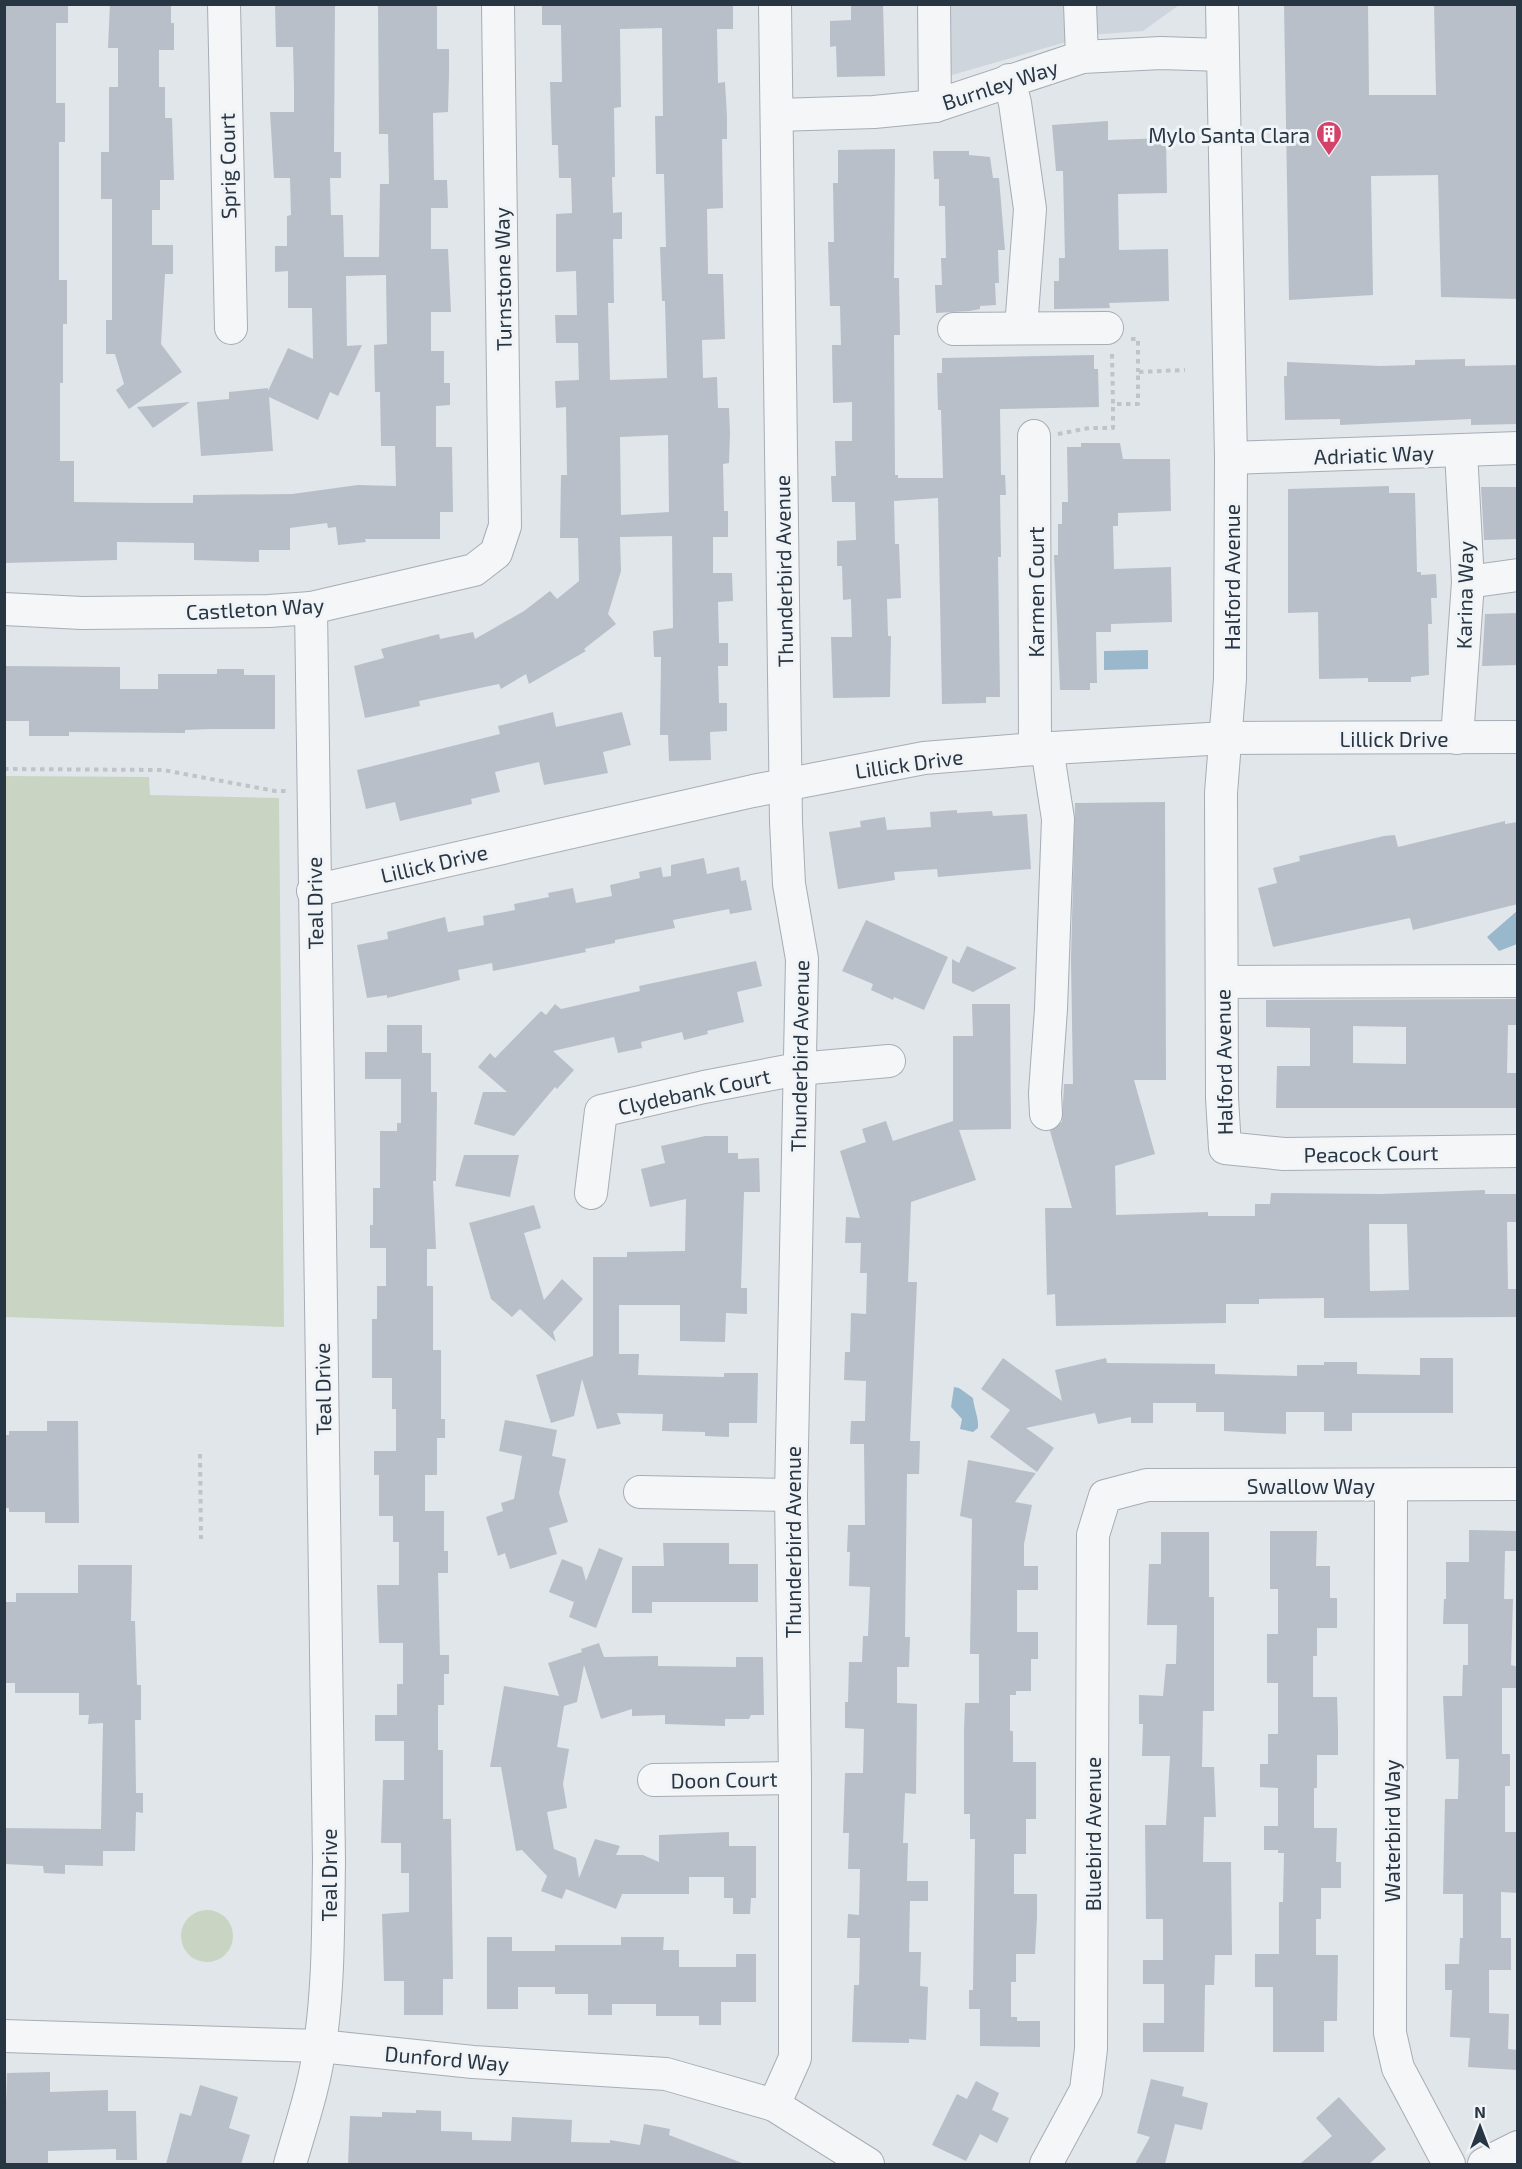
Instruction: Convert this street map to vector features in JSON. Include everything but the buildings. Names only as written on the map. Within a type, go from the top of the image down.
[{"type":"street","name":"Sprig Court","points":[[224,4],[231,328]]},
{"type":"street","name":"Turnstone Way","points":[[496,553],[506,526],[498,4]]},
{"type":"street","name":"Thunderbird Avenue","points":[[774,2105],[795,2058],[795,1778],[791,1495],[802,959],[789,884],[785,784],[775,4]]},
{"type":"street","points":[[934,4],[936,106]]},
{"type":"street","points":[[1080,4],[1082,57]]},
{"type":"street","name":"Halford Avenue","points":[[1222,4],[1231,458],[1230,679],[1221,793],[1222,1098],[1225,1148]]},
{"type":"street","name":"Burnley Way","points":[[777,115],[874,112],[936,106],[1082,57],[1161,53],[1222,55]]},
{"type":"street","points":[[1009,80],[1016,104],[1030,209],[1021,328]]},
{"type":"street","points":[[954,329],[1021,328],[1113,339]]},
{"type":"street","name":"Karmen Court","points":[[1034,438],[1041,748],[1058,819],[1051,1009],[1045,1093],[1046,1114]]},
{"type":"street","name":"Adriatic Way","points":[[1231,458],[1461,452],[1518,448]]},
{"type":"street","name":"Karina Way","points":[[1457,738],[1468,582],[1461,452]]},
{"type":"street","name":"Castleton Way","points":[[4,609],[82,613],[311,608],[474,570],[496,553]]},
{"type":"street","points":[[1468,582],[1518,575]]},
{"type":"street","name":"Teal Drive","points":[[290,2164],[313,2086],[320,2046],[326,1993],[329,1861],[313,891],[311,608]]},
{"type":"street","name":"Lillick Drive","points":[[313,891],[785,784],[924,758],[1041,748],[1226,738],[1518,737]]},
{"type":"street","points":[[1222,982],[1518,981]]},
{"type":"street","points":[[798,1069],[889,1061]]},
{"type":"street","name":"Clydebank Court","points":[[591,1194],[601,1111],[704,1087],[798,1069]]},
{"type":"street","name":"Peacock Court","points":[[1225,1148],[1284,1154],[1518,1151]]},
{"type":"street","name":"Swallow Way","points":[[1105,1496],[1146,1485],[1518,1484]]},
{"type":"street","name":"Waterbird Way","points":[[1391,1485],[1390,2033],[1398,2068],[1449,2164]]},
{"type":"street","points":[[640,1492],[791,1495]]},
{"type":"street","name":"Bluebird Avenue","points":[[1046,2164],[1086,2090],[1091,2049],[1093,1535],[1105,1496]]},
{"type":"street","name":"Doon Court","points":[[654,1780],[795,1778]]},
{"type":"street","name":"Dunford Way","points":[[4,2036],[320,2046],[473,2062],[666,2074],[774,2105],[868,2164]]},
{"type":"street","points":[[1484,2164],[1518,2147]]},
{"type":"path","points":[[1034,438],[1079,429],[1113,428],[1113,404],[1113,339],[1138,339],[1138,404],[1113,404]]},
{"type":"path","points":[[1138,372],[1185,370]]},
{"type":"path","points":[[4,769],[163,770],[275,791],[313,790]]},
{"type":"path","points":[[200,1454],[201,1539]]},
{"type":"shaded area","points":[[920,5],[1179,5],[1143,31],[1090,35],[921,84]]},
{"type":"green space","points":[[5,776],[149,777],[150,795],[279,798],[284,1327],[5,1317]]},
{"type":"green space","points":[[202,1910],[212,1910],[226,1917],[233,1936],[226,1955],[212,1962],[202,1962],[192,1958],[185,1951],[181,1941],[181,1931],[185,1921],[192,1914]]},
{"type":"water","points":[[1148,650],[1148,669],[1104,670],[1104,651]]},
{"type":"water","points":[[1517,911],[1517,944],[1499,951],[1487,937]]},
{"type":"water","points":[[954,1387],[973,1398],[978,1428],[973,1432],[960,1429],[962,1419],[951,1407]]},
{"type":"place","name":"Mylo Santa Clara","points":[[1329,157]]}]
